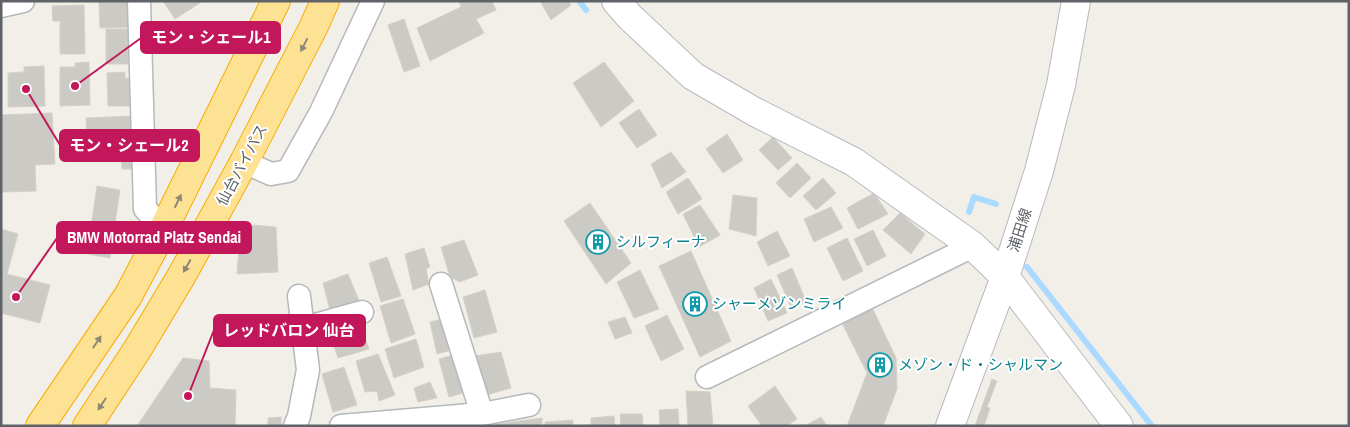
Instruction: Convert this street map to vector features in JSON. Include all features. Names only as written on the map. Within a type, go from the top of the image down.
[{"type":"highway","points":[[40,426],[128,296],[164,228],[276,1]]},
{"type":"highway","name":"仙台バイパス","points":[[87,426],[138,350],[177,283],[244,162],[325,1]]},
{"type":"street","points":[[1,6],[23,1]]},
{"type":"street","points":[[139,1],[145,209],[164,228]]},
{"type":"street","points":[[244,162],[271,174],[288,171],[321,112],[373,1]]},
{"type":"street","points":[[616,1],[630,17],[693,76],[755,112],[854,162],[974,246],[1005,277],[1119,426]]},
{"type":"street","name":"浦田線","points":[[950,426],[1005,277],[1039,171],[1061,85],[1076,1]]},
{"type":"street","points":[[707,377],[974,246]]},
{"type":"street","points":[[299,296],[308,370],[302,422]]},
{"type":"street","points":[[440,298],[482,414]]},
{"type":"street","points":[[304,328],[362,312]]},
{"type":"street","points":[[341,426],[482,414],[529,405]]},
{"type":"building","points":[[99,1],[129,1],[130,27],[100,28]]},
{"type":"building","points":[[163,1],[203,1],[175,19]]},
{"type":"building","points":[[459,1],[492,1],[496,10],[476,19],[484,33],[430,61],[417,28],[461,7]]},
{"type":"building","points":[[540,1],[568,1],[571,5],[551,20]]},
{"type":"building","points":[[84,5],[85,54],[60,54],[60,21],[53,21],[52,6]]},
{"type":"building","points":[[404,19],[420,66],[404,72],[388,25]]},
{"type":"building","points":[[106,29],[128,29],[128,64],[106,64]]},
{"type":"building","points":[[89,62],[90,105],[60,106],[60,67],[75,67],[75,63]]},
{"type":"building","points":[[604,62],[634,101],[601,127],[573,83]]},
{"type":"building","points":[[44,66],[45,106],[8,107],[8,73],[24,72],[24,67]]},
{"type":"building","points":[[125,72],[125,78],[131,78],[132,106],[108,106],[107,73]]},
{"type":"building","points":[[639,109],[657,135],[637,148],[619,123]]},
{"type":"building","points":[[52,113],[55,164],[35,165],[36,191],[1,192],[1,115]]},
{"type":"building","points":[[132,116],[134,169],[122,169],[120,133],[87,135],[86,118]]},
{"type":"building","points":[[727,134],[743,160],[723,173],[706,149]]},
{"type":"building","points":[[773,137],[792,158],[778,170],[759,150]]},
{"type":"building","points":[[671,152],[686,172],[662,188],[651,164]]},
{"type":"building","points":[[797,163],[811,178],[790,198],[776,183]]},
{"type":"building","points":[[688,178],[702,199],[678,214],[666,192]]},
{"type":"building","points":[[823,178],[836,193],[816,210],[803,196]]},
{"type":"building","points":[[97,186],[120,190],[110,258],[87,254]]},
{"type":"building","points":[[874,193],[888,214],[858,229],[847,208]]},
{"type":"building","points":[[733,195],[757,198],[756,236],[729,229]]},
{"type":"building","name":"シルフィーナ","points":[[590,203],[631,263],[606,284],[564,221]]},
{"type":"building","points":[[700,205],[720,235],[699,247],[683,214]]},
{"type":"building","points":[[831,207],[843,228],[814,242],[804,219]]},
{"type":"building","points":[[900,213],[925,234],[911,254],[883,230]]},
{"type":"building","points":[[253,225],[276,227],[278,272],[237,274],[239,248]]},
{"type":"building","points":[[1,229],[18,234],[7,274],[50,285],[40,323],[1,313]]},
{"type":"building","points":[[873,230],[886,256],[867,266],[854,239]]},
{"type":"building","points":[[777,231],[790,256],[768,266],[757,242]]},
{"type":"building","points":[[847,238],[863,271],[843,281],[827,248]]},
{"type":"building","points":[[464,240],[478,275],[460,282],[450,277],[441,247]]},
{"type":"building","points":[[424,248],[430,267],[426,269],[429,284],[413,290],[405,254]]},
{"type":"building","name":"シャーメゾンミライ","points":[[691,251],[731,341],[700,357],[659,266]]},
{"type":"building","points":[[387,257],[401,296],[381,302],[369,263]]},
{"type":"building","points":[[792,268],[806,301],[791,307],[777,275]]},
{"type":"building","points":[[640,270],[659,309],[634,318],[617,282]]},
{"type":"building","points":[[348,274],[360,303],[331,314],[323,283]]},
{"type":"building","points":[[771,279],[787,313],[768,321],[754,288]]},
{"type":"building","points":[[485,290],[497,332],[474,338],[463,297]]},
{"type":"building","points":[[403,299],[415,334],[391,343],[380,306]]},
{"type":"building","name":"メゾン・ド・シャルマン","points":[[870,303],[896,358],[897,389],[883,426],[847,426],[867,373],[840,319]]},
{"type":"building","points":[[667,315],[684,349],[661,361],[645,326]]},
{"type":"building","points":[[625,317],[632,333],[615,339],[608,322]]},
{"type":"building","points":[[443,319],[452,350],[437,354],[430,322]]},
{"type":"building","points":[[358,320],[369,349],[338,358],[328,328]]},
{"type":"building","points":[[416,339],[424,367],[394,378],[385,349]]},
{"type":"building","points":[[501,352],[511,388],[486,395],[475,356]]},
{"type":"building","points":[[378,354],[395,395],[379,401],[377,391],[365,392],[356,361]]},
{"type":"building","points":[[453,355],[466,392],[449,397],[439,359]]},
{"type":"building","points":[[183,358],[209,361],[210,388],[236,390],[235,426],[137,426]]},
{"type":"building","points":[[344,367],[357,405],[333,412],[322,374]]},
{"type":"building","points":[[992,379],[997,381],[987,407],[990,408],[984,426],[975,426]]},
{"type":"building","points":[[430,382],[437,398],[418,402],[414,388]]},
{"type":"building","points":[[775,386],[797,419],[787,426],[762,426],[748,406]]},
{"type":"building","points":[[686,391],[710,392],[713,426],[688,426]]},
{"type":"building","points":[[678,409],[679,426],[660,426],[659,410]]},
{"type":"building","points":[[620,414],[642,414],[643,426],[621,426]]},
{"type":"building","points":[[614,416],[615,426],[591,426],[591,418]]},
{"type":"building","points":[[281,417],[281,426],[268,426],[268,418]]},
{"type":"building","points":[[821,417],[827,426],[805,426]]},
{"type":"building","points":[[542,418],[542,426],[497,426],[497,424]]},
{"type":"building","points":[[573,420],[573,426],[545,426],[545,422]]},
{"type":"waterway","points":[[579,1],[586,10]]},
{"type":"waterway","points":[[969,212],[974,197],[996,204]]},
{"type":"waterway","points":[[1027,267],[1152,426]]},
{"type":"place","name":"モン・シェール1","points":[[75,86]]},
{"type":"place","name":"モン・シェール2","points":[[26,89]]},
{"type":"place","name":"シルフィーナ","points":[[598,242]]},
{"type":"place","name":"BMW Motorrad Platz Sendai","points":[[16,297]]},
{"type":"place","name":"シャーメゾンミライ","points":[[695,304]]},
{"type":"place","name":"メゾン・ド・シャルマン","points":[[880,365]]},
{"type":"place","name":"レッドバロン 仙台","points":[[188,396]]}]
